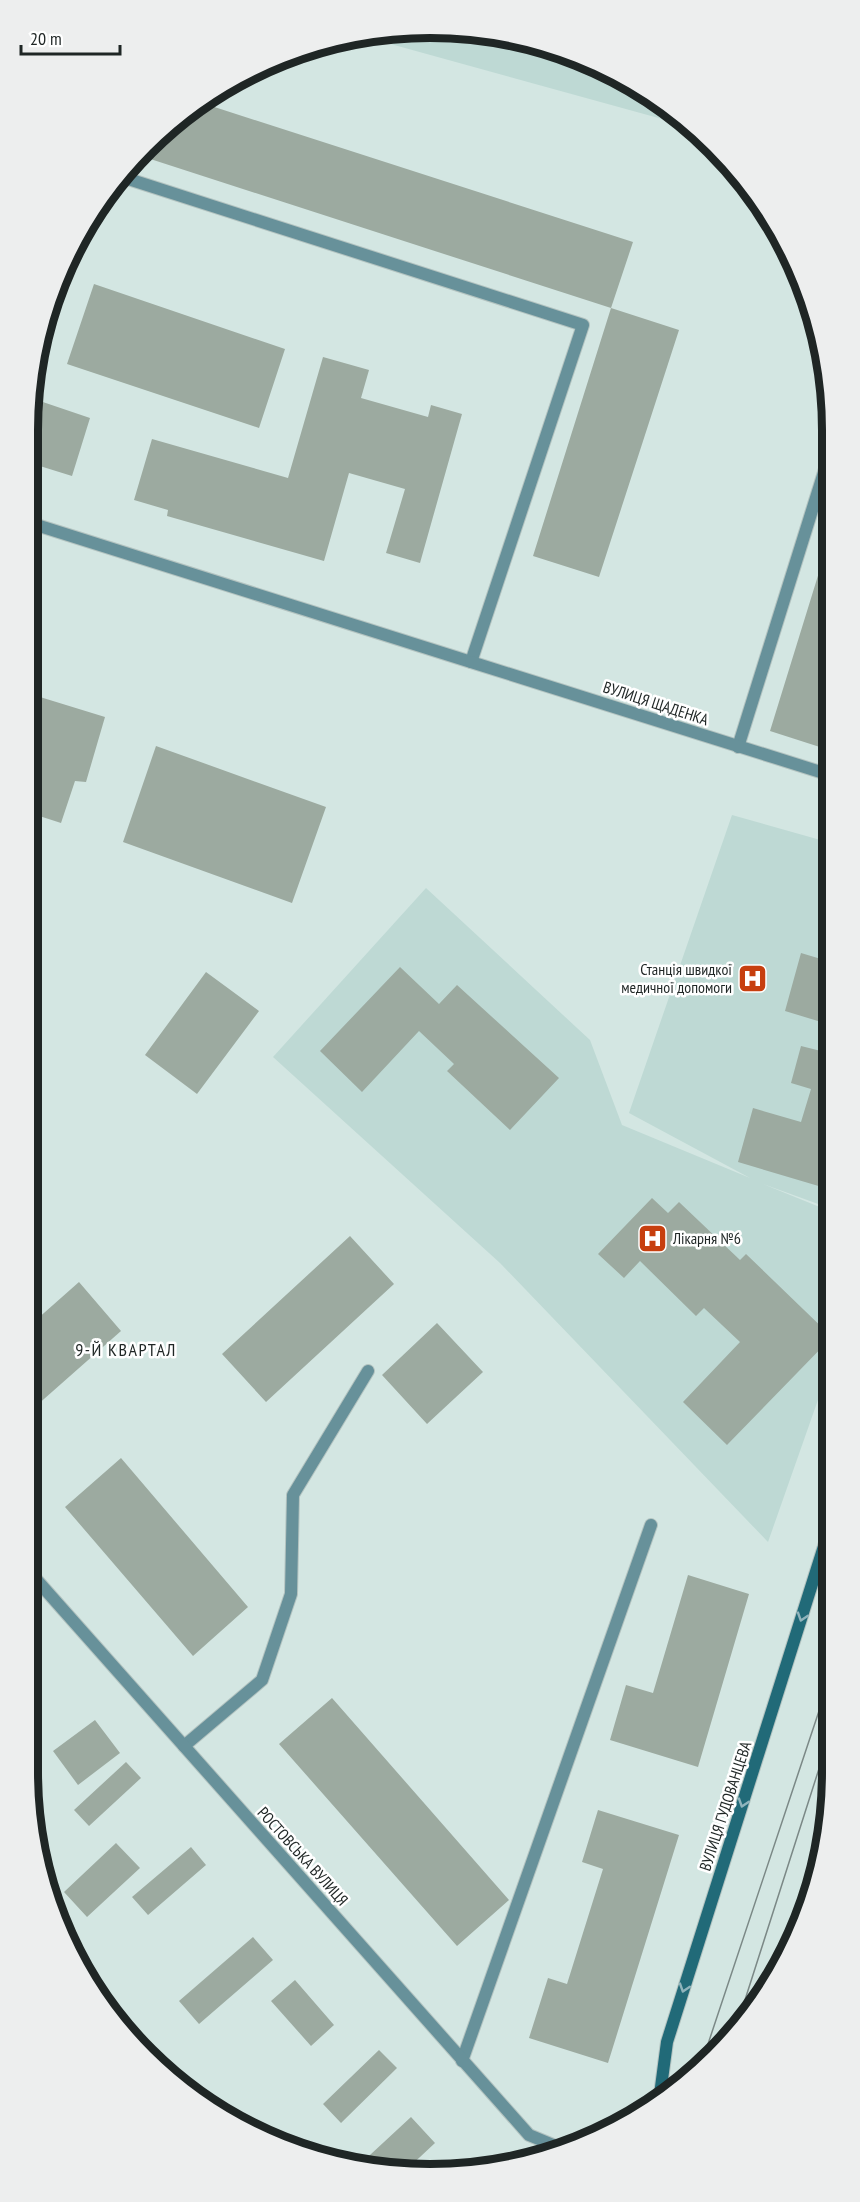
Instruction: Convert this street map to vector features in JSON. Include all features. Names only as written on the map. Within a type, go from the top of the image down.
[{"type":"street","points":[[129,179],[583,325],[471,662]]},
{"type":"street","points":[[738,747],[822,479]]},
{"type":"street","name":"ВУЛИЦЯ ЩАДЕНКА","points":[[38,525],[822,772]]},
{"type":"street","points":[[184,1746],[262,1680],[291,1594],[293,1495],[368,1371]]},
{"type":"street","points":[[462,2061],[651,1525]]},
{"type":"street","name":"ВУЛИЦЯ ГУДОВАНЦЕВА","points":[[661,2089],[667,2042],[822,1553]]},
{"type":"street","name":"РОСТОВСЬКА ВУЛИЦЯ","points":[[38,1581],[528,2135],[553,2145]]},
{"type":"shaded area","points":[[404,38],[456,38],[532,51],[580,67],[604,78],[648,104],[673,122],[380,41]]},
{"type":"shaded area","name":"Лікарня №6","points":[[732,815],[822,840],[822,1205],[763,1184],[822,1208],[822,1388],[768,1542],[500,1263],[273,1057],[426,888],[590,1040],[622,1125],[750,1178],[629,1113]]},
{"type":"building","points":[[210,106],[633,242],[611,308],[147,158],[171,135]]},
{"type":"building","points":[[94,284],[285,349],[259,428],[67,364]]},
{"type":"building","points":[[611,308],[679,330],[599,577],[533,556]]},
{"type":"building","points":[[323,357],[369,370],[361,398],[428,417],[431,405],[462,414],[420,563],[386,553],[405,489],[349,473],[324,561],[167,516],[168,510],[134,500],[152,439],[288,478]]},
{"type":"building","points":[[38,401],[90,418],[72,476],[38,465]]},
{"type":"building","points":[[822,563],[822,748],[770,731]]},
{"type":"building","points":[[38,696],[105,717],[86,782],[75,781],[61,823],[38,816]]},
{"type":"building","points":[[156,746],[326,807],[292,903],[123,842]]},
{"type":"building","points":[[801,953],[822,959],[822,1022],[785,1011]]},
{"type":"building","points":[[400,967],[439,1004],[457,985],[559,1078],[510,1130],[447,1071],[454,1064],[419,1031],[362,1092],[320,1051]]},
{"type":"building","points":[[206,972],[259,1011],[197,1094],[145,1055]]},
{"type":"building","points":[[801,1046],[822,1051],[822,1187],[738,1162],[753,1108],[801,1122],[811,1089],[791,1083]]},
{"type":"building","points":[[652,1198],[668,1213],[679,1202],[740,1260],[746,1254],[822,1327],[822,1347],[727,1445],[683,1402],[740,1342],[704,1308],[696,1316],[640,1261],[624,1278],[598,1254]]},
{"type":"building","points":[[350,1236],[394,1284],[266,1402],[222,1354]]},
{"type":"building","points":[[79,1282],[121,1331],[38,1404],[38,1318]]},
{"type":"building","points":[[437,1323],[483,1372],[427,1424],[382,1375]]},
{"type":"building","points":[[121,1458],[248,1607],[193,1656],[65,1507]]},
{"type":"building","points":[[688,1575],[749,1594],[698,1767],[610,1740],[626,1685],[653,1693]]},
{"type":"building","points":[[332,1698],[509,1900],[457,1946],[279,1744]]},
{"type":"building","points":[[95,1720],[120,1753],[78,1785],[53,1751]]},
{"type":"building","points":[[126,1762],[141,1778],[89,1826],[74,1810]]},
{"type":"building","points":[[598,1810],[679,1835],[608,2063],[529,2038],[548,1978],[567,1984],[603,1869],[582,1862]]},
{"type":"building","points":[[116,1843],[140,1868],[87,1917],[64,1892]]},
{"type":"building","points":[[191,1847],[206,1865],[148,1915],[132,1897]]},
{"type":"building","points":[[253,1937],[273,1960],[199,2024],[179,2001]]},
{"type":"building","points":[[295,1980],[334,2025],[311,2046],[271,2001]]},
{"type":"building","points":[[379,2050],[397,2068],[341,2123],[323,2104]]},
{"type":"building","points":[[411,2117],[435,2143],[412,2164],[366,2159]]},
{"type":"tram line","points":[[705,2053],[822,1702]]},
{"type":"tram line","points":[[742,2010],[822,1759]]},
{"type":"place","name":"Станція швидкої медичної допомоги","points":[[753,978]]},
{"type":"place","name":"Лікарня №6","points":[[652,1238]]},
{"type":"district","name":"9-Й КВАРТАЛ","points":[[126,1349]]}]
